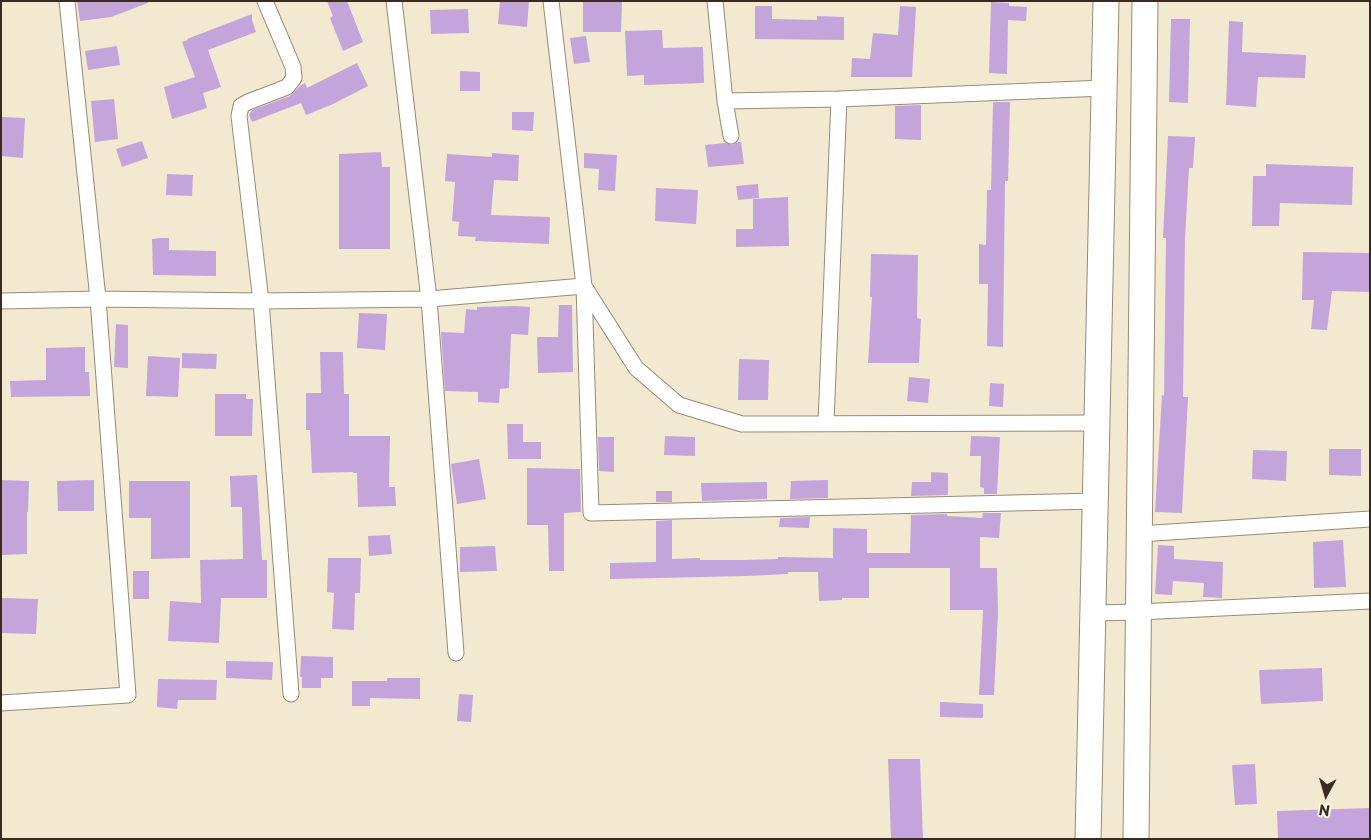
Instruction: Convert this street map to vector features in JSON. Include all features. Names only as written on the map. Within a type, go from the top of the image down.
[{"type":"main road","points":[[1088,839],[1106,1]]},
{"type":"main road","points":[[1136,839],[1145,1]]},
{"type":"street","points":[[1,703],[128,695],[98,299],[68,1]]},
{"type":"street","points":[[265,1],[293,67],[294,78],[288,87],[241,106],[239,116],[260,301],[291,694]]},
{"type":"street","points":[[394,1],[429,298],[456,653]]},
{"type":"street","points":[[551,1],[584,286],[591,514],[1096,501]]},
{"type":"street","points":[[715,1],[725,101],[731,136]]},
{"type":"street","points":[[725,101],[839,99],[1104,88]]},
{"type":"street","points":[[826,423],[839,99]]},
{"type":"street","points":[[1,301],[98,299],[260,301],[429,298],[584,286]]},
{"type":"street","points":[[584,286],[636,368],[679,405],[742,424],[1097,423]]},
{"type":"street","points":[[1139,534],[1370,519]]},
{"type":"street","points":[[1093,613],[1370,601]]},
{"type":"building","points":[[77,1],[148,1],[148,3],[111,17],[80,21]]},
{"type":"building","points":[[327,1],[347,1],[363,42],[343,51],[330,18],[333,16]]},
{"type":"building","points":[[500,1],[529,1],[527,27],[498,24]]},
{"type":"building","points":[[583,1],[622,1],[621,32],[583,32]]},
{"type":"building","points":[[991,2],[1027,7],[1026,21],[1008,20],[1007,74],[989,73]]},
{"type":"building","points":[[755,6],[772,6],[772,19],[817,20],[817,16],[844,17],[844,40],[755,39]]},
{"type":"building","points":[[900,6],[916,7],[912,77],[851,77],[852,58],[870,59],[873,33],[898,35]]},
{"type":"building","points":[[468,9],[469,33],[431,34],[430,10]]},
{"type":"building","points":[[252,14],[256,32],[208,50],[221,87],[203,93],[207,108],[172,119],[164,87],[195,77],[182,42]]},
{"type":"building","points":[[1171,19],[1190,19],[1188,103],[1169,102]]},
{"type":"building","points":[[1229,21],[1243,22],[1242,52],[1306,55],[1305,78],[1258,77],[1256,107],[1226,105]]},
{"type":"building","points":[[662,30],[663,48],[703,47],[704,83],[644,85],[644,75],[627,76],[625,31]]},
{"type":"building","points":[[586,36],[590,62],[574,64],[570,38]]},
{"type":"building","points":[[117,46],[120,65],[88,70],[85,51]]},
{"type":"building","points":[[357,63],[368,86],[331,105],[306,115],[301,103],[252,122],[249,115],[252,110],[290,96],[305,83],[307,88]]},
{"type":"building","points":[[460,71],[480,72],[480,91],[460,91]]},
{"type":"building","points":[[114,99],[118,139],[95,142],[91,101]]},
{"type":"building","points":[[993,102],[1010,102],[1008,181],[1005,181],[1003,347],[987,346],[988,284],[979,284],[979,244],[986,245],[987,190],[991,190]]},
{"type":"building","points":[[921,105],[921,140],[895,139],[895,106]]},
{"type":"building","points":[[512,112],[534,112],[533,131],[512,130]]},
{"type":"building","points":[[1,117],[25,118],[23,158],[1,156]]},
{"type":"building","points":[[1168,136],[1195,137],[1193,168],[1189,168],[1185,238],[1183,397],[1188,397],[1182,513],[1155,512],[1162,395],[1164,396],[1166,238],[1163,238]]},
{"type":"building","points":[[142,141],[148,158],[122,167],[116,149]]},
{"type":"building","points":[[741,142],[744,164],[708,167],[705,145],[725,143],[732,145]]},
{"type":"building","points":[[381,152],[382,167],[390,167],[390,249],[339,249],[339,154]]},
{"type":"building","points":[[492,153],[519,155],[518,181],[494,180],[491,215],[550,217],[549,244],[475,241],[476,237],[458,236],[459,222],[452,221],[455,182],[445,181],[447,154],[492,157]]},
{"type":"building","points":[[584,153],[617,155],[615,191],[598,190],[599,169],[584,168]]},
{"type":"building","points":[[1266,164],[1353,167],[1352,205],[1280,203],[1279,226],[1252,226],[1253,176],[1266,176]]},
{"type":"building","points":[[167,174],[193,175],[192,196],[166,195]]},
{"type":"building","points":[[758,184],[759,198],[738,200],[736,186]]},
{"type":"building","points":[[656,188],[698,190],[696,224],[655,221]]},
{"type":"building","points":[[788,197],[789,246],[736,247],[736,229],[753,229],[753,199]]},
{"type":"building","points":[[169,238],[169,250],[216,251],[216,276],[153,275],[152,239]]},
{"type":"building","points":[[1303,252],[1370,253],[1370,292],[1332,291],[1327,330],[1311,329],[1314,300],[1302,300]]},
{"type":"building","points":[[871,254],[918,255],[917,318],[921,319],[919,363],[868,363],[872,297],[870,297]]},
{"type":"building","points":[[559,305],[572,305],[573,372],[538,373],[537,337],[558,337]]},
{"type":"building","points":[[477,307],[530,307],[528,335],[511,334],[509,388],[500,389],[499,403],[478,402],[478,392],[445,391],[441,332],[464,333],[466,309],[477,310]]},
{"type":"building","points":[[359,313],[387,314],[385,350],[357,348]]},
{"type":"building","points":[[116,324],[128,325],[128,368],[114,367]]},
{"type":"building","points":[[85,347],[85,372],[89,372],[90,396],[11,397],[10,381],[46,380],[46,348]]},
{"type":"building","points":[[320,352],[343,352],[344,394],[349,394],[349,436],[390,436],[389,487],[395,487],[396,506],[358,507],[357,473],[312,473],[310,430],[306,430],[306,393],[321,393]]},
{"type":"building","points":[[182,353],[217,354],[216,369],[182,368]]},
{"type":"building","points":[[148,356],[180,358],[178,397],[146,396]]},
{"type":"building","points":[[739,359],[769,360],[768,400],[738,400]]},
{"type":"building","points":[[909,377],[930,379],[928,403],[907,401]]},
{"type":"building","points":[[990,383],[1004,384],[1003,407],[989,406]]},
{"type":"building","points":[[215,394],[246,394],[246,399],[253,399],[252,436],[215,436]]},
{"type":"building","points":[[507,424],[523,424],[523,442],[541,442],[541,459],[508,459]]},
{"type":"building","points":[[665,436],[695,437],[695,456],[664,455]]},
{"type":"building","points":[[971,436],[1000,437],[997,494],[984,494],[984,488],[980,487],[981,456],[970,456]]},
{"type":"building","points":[[598,437],[614,437],[614,472],[599,471]]},
{"type":"building","points":[[1329,449],[1361,449],[1361,476],[1329,475]]},
{"type":"building","points":[[1253,450],[1287,451],[1286,481],[1252,479]]},
{"type":"building","points":[[479,459],[486,499],[457,504],[451,464]]},
{"type":"building","points":[[527,468],[580,469],[581,512],[564,513],[564,571],[549,571],[548,525],[527,525]]},
{"type":"building","points":[[931,472],[948,473],[948,495],[911,496],[912,482],[931,482]]},
{"type":"building","points":[[257,475],[262,560],[267,560],[267,598],[221,598],[219,643],[168,641],[170,601],[201,603],[200,560],[243,559],[242,507],[231,507],[230,476]]},
{"type":"building","points":[[1,480],[29,481],[27,554],[1,555]]},
{"type":"building","points":[[94,480],[94,511],[58,511],[57,481]]},
{"type":"building","points":[[828,480],[828,498],[790,499],[791,481]]},
{"type":"building","points":[[129,481],[190,481],[190,558],[151,559],[151,518],[129,518]]},
{"type":"building","points":[[767,482],[767,499],[702,501],[701,483]]},
{"type":"building","points":[[656,491],[672,491],[672,502],[656,502]]},
{"type":"building","points":[[983,513],[1001,513],[999,538],[980,537],[980,568],[997,568],[998,613],[994,695],[979,695],[983,610],[950,610],[950,568],[869,568],[869,598],[842,598],[842,600],[819,601],[818,572],[788,572],[788,574],[747,576],[610,579],[610,563],[656,562],[656,521],[672,520],[672,559],[833,558],[833,528],[867,529],[867,553],[910,553],[911,515],[947,514],[947,516],[982,518]]},
{"type":"building","points":[[810,517],[809,528],[779,527],[780,518]]},
{"type":"building","points":[[390,535],[392,554],[369,556],[368,536]]},
{"type":"building","points":[[1343,540],[1346,587],[1314,588],[1313,542]]},
{"type":"building","points":[[1158,545],[1174,546],[1174,559],[1223,562],[1222,598],[1203,597],[1204,583],[1173,581],[1172,595],[1155,594]]},
{"type":"building","points":[[495,546],[497,571],[460,572],[460,547]]},
{"type":"building","points":[[328,558],[361,558],[360,593],[355,593],[354,630],[332,629],[334,593],[327,592]]},
{"type":"building","points":[[133,571],[149,571],[149,599],[133,599]]},
{"type":"building","points":[[2,598],[38,599],[36,634],[1,633]]},
{"type":"building","points":[[301,656],[333,657],[333,678],[321,678],[321,688],[302,688],[302,677],[300,677]]},
{"type":"building","points":[[226,661],[273,662],[272,680],[226,678]]},
{"type":"building","points":[[1322,668],[1323,701],[1261,704],[1259,670]]},
{"type":"building","points":[[387,678],[420,678],[420,699],[370,698],[370,706],[352,706],[352,681],[387,681]]},
{"type":"building","points":[[158,679],[217,680],[216,700],[178,700],[177,709],[157,707]]},
{"type":"building","points":[[459,694],[473,695],[471,722],[457,721]]},
{"type":"building","points":[[940,702],[983,704],[983,718],[940,717]]},
{"type":"building","points":[[888,759],[920,759],[923,839],[891,839]]},
{"type":"building","points":[[1255,764],[1257,804],[1235,805],[1232,765]]},
{"type":"building","points":[[1370,808],[1370,839],[1278,839],[1277,811]]}]
